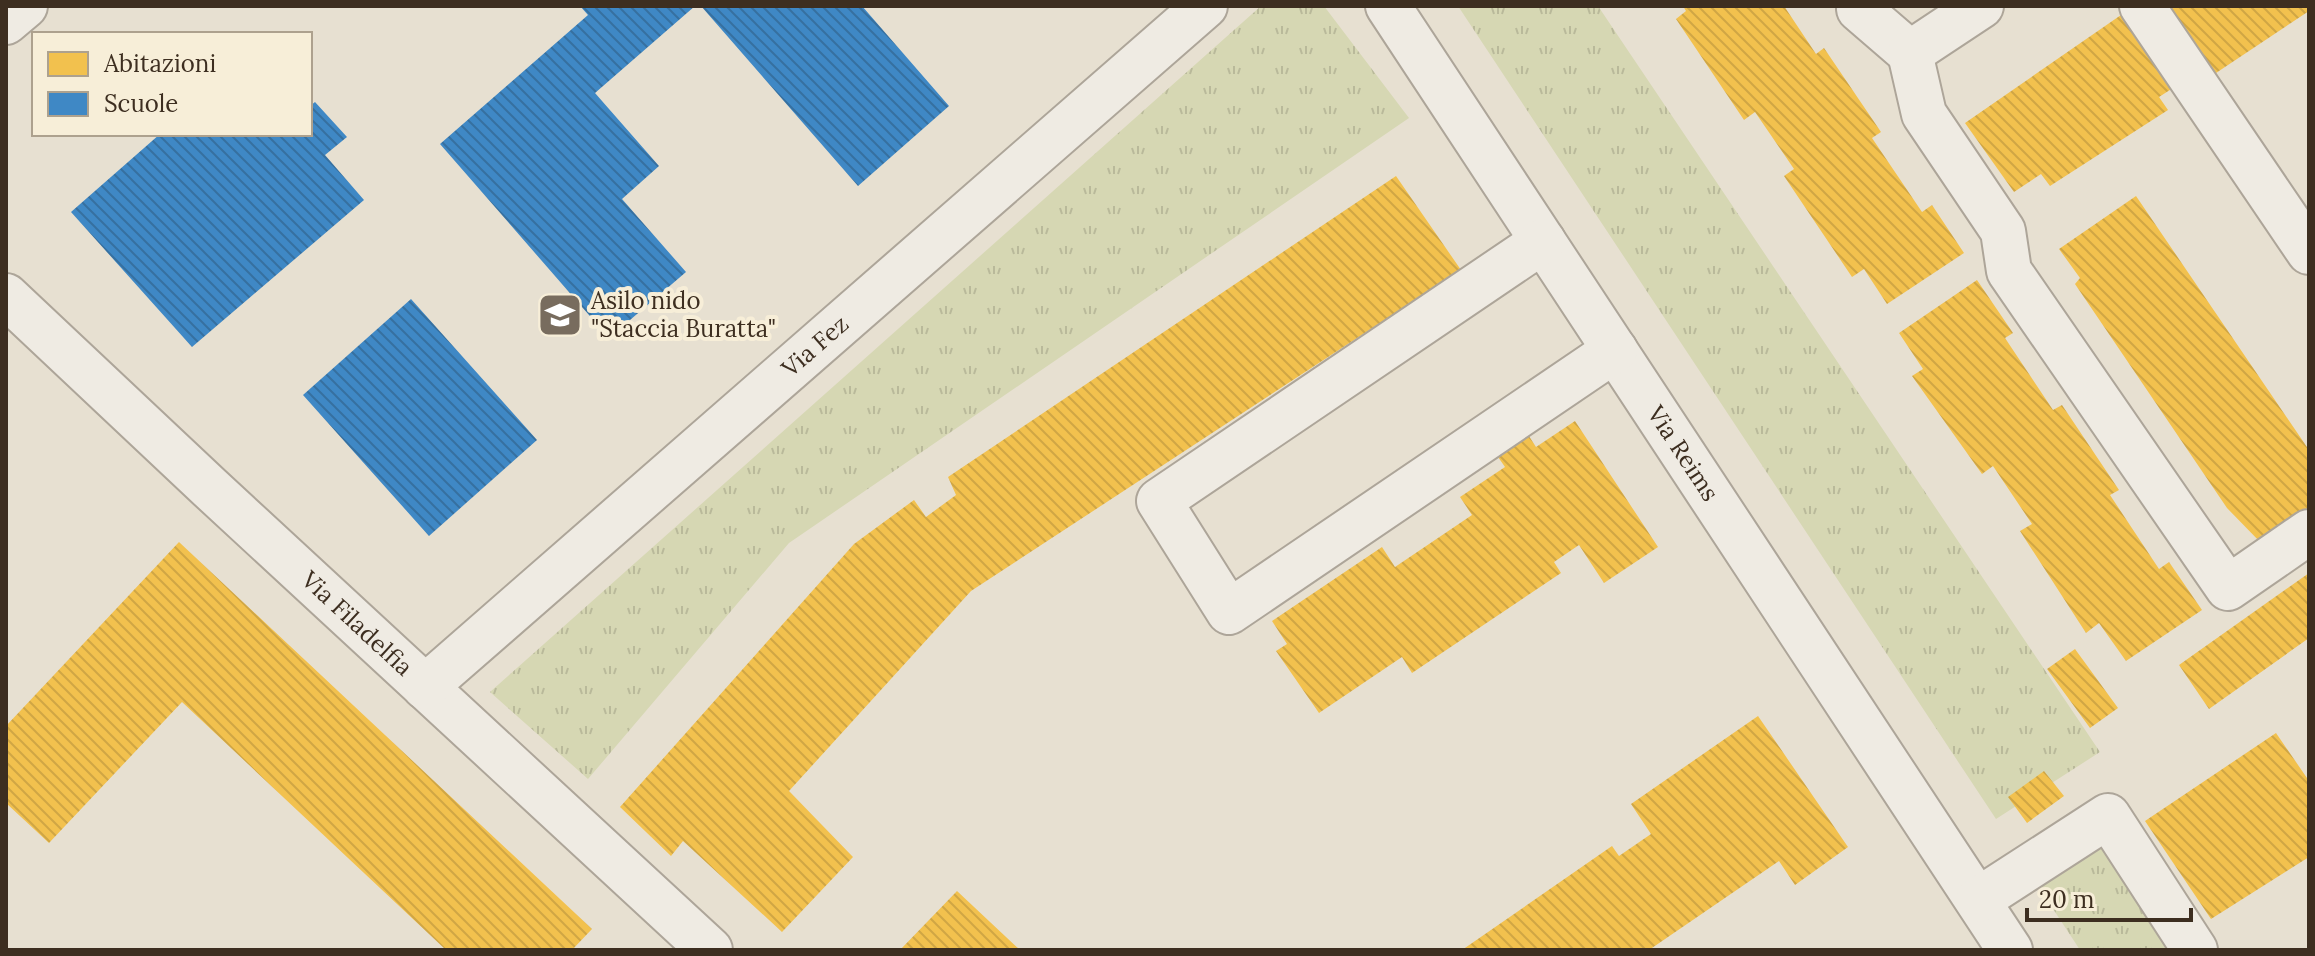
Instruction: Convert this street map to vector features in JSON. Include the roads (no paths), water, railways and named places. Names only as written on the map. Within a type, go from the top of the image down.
[{"type":"street","points":[[6,22],[25,6]]},
{"type":"street","name":"Via Fez","points":[[425,687],[1205,6]]},
{"type":"street","name":"Via Reims","points":[[1388,6],[2010,950]]},
{"type":"street","points":[[1910,53],[1981,6]]},
{"type":"street","points":[[2142,6],[2309,252]]},
{"type":"street","points":[[1859,7],[1910,53],[1924,114],[2003,231],[2009,271],[2228,588],[2309,532]]},
{"type":"street","points":[[1543,241],[1159,501],[1229,612],[1615,350]]},
{"type":"street","name":"Via Filadelfia","points":[[6,296],[710,950]]},
{"type":"street","points":[[1978,900],[2108,816],[2195,950]]},
{"type":"place","name":"Asilo nido \"Staccia Buratta\"","points":[[560,315]]}]
